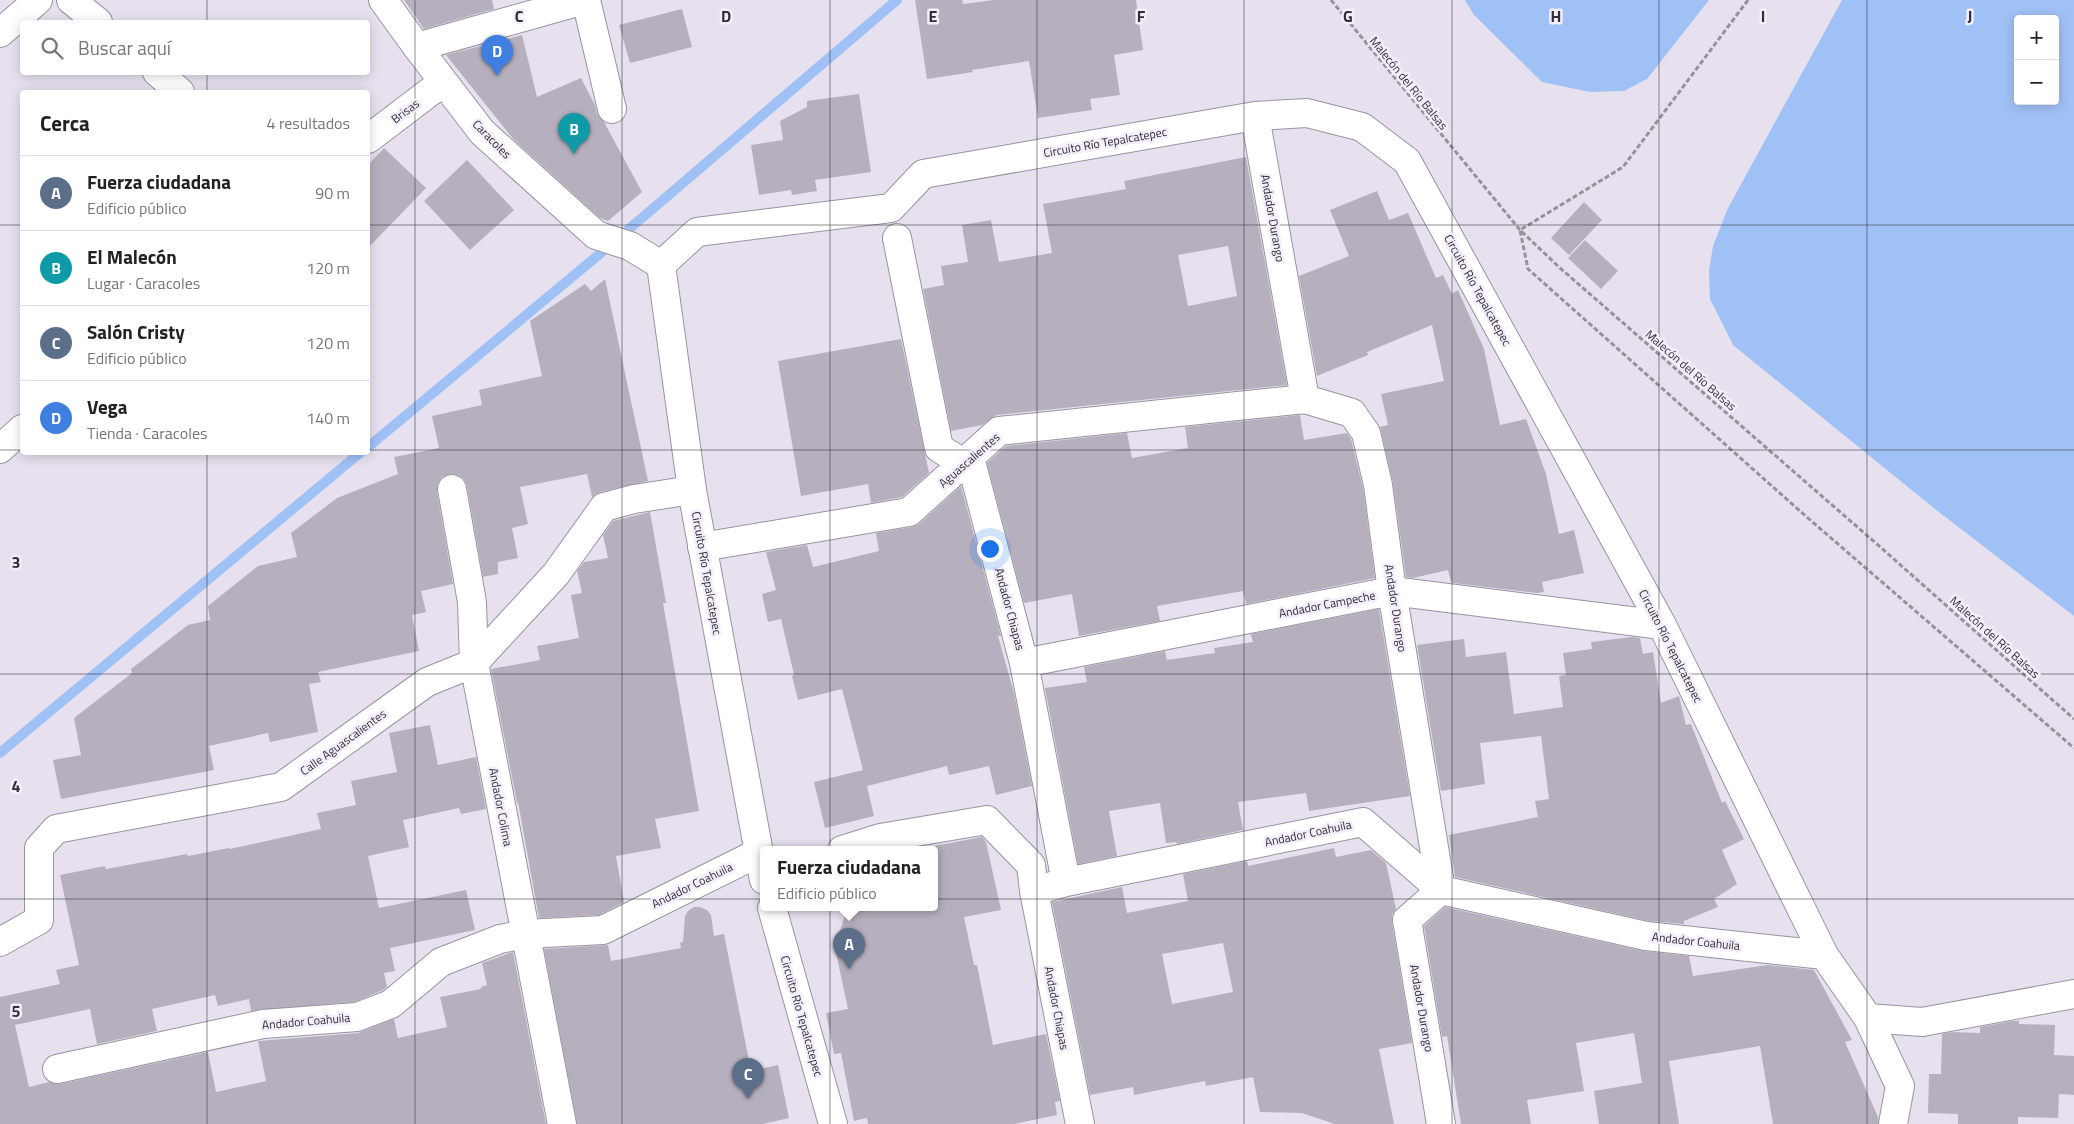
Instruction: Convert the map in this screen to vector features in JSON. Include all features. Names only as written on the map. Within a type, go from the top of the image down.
[{"type":"street","points":[[0,33],[38,0]]},
{"type":"street","points":[[71,0],[96,20]]},
{"type":"street","name":"Caracoles","points":[[383,0],[482,132],[596,235],[630,246],[661,265]]},
{"type":"street","points":[[417,47],[585,0],[612,109]]},
{"type":"street","points":[[160,75],[178,90]]},
{"type":"street","name":"Brisas","points":[[370,137],[443,82]]},
{"type":"street","name":"Circuito Río Tepalcatepec","points":[[760,859],[692,490],[661,265],[697,232],[891,208],[923,174],[1255,116],[1307,113],[1362,127],[1407,162],[1662,625],[1824,955],[1868,1018],[1900,1086],[1893,1124]]},
{"type":"street","name":"Andador Durango","points":[[1255,116],[1305,399],[1352,413],[1366,433],[1378,485],[1392,592],[1441,890],[1407,920],[1442,1124]]},
{"type":"street","points":[[897,238],[939,448],[966,462]]},
{"type":"street","name":"Aguascalientes","points":[[702,547],[909,512],[999,431],[1305,399]]},
{"type":"street","points":[[0,449],[20,431]]},
{"type":"street","name":"Andador Chiapas","points":[[966,462],[973,469],[1024,663],[1066,882]]},
{"type":"street","name":"Andador Colima","points":[[452,489],[472,602],[474,663],[562,1124]]},
{"type":"street","name":"Calle Aguascalientes","points":[[0,942],[39,920],[39,848],[56,829],[281,787],[427,682],[474,663],[556,574],[604,507],[634,499],[692,490]]},
{"type":"street","name":"Andador Campeche","points":[[1024,663],[1392,592],[1662,625]]},
{"type":"street","points":[[855,846],[880,838],[986,820],[1031,865],[1034,892]]},
{"type":"street","name":"Andador Coahuila","points":[[1034,892],[1066,882],[1363,822],[1441,890],[1646,936],[1824,955]]},
{"type":"street","name":"Andador Coahuila","points":[[57,1069],[263,1024],[357,1017],[391,1004],[441,962],[500,939],[526,934],[602,930],[760,871]]},
{"type":"street","name":"Andador Chiapas","points":[[1034,892],[1080,1124]]},
{"type":"street","name":"Circuito Río Tepalcatepec","points":[[773,911],[833,1124]]},
{"type":"street","points":[[1868,1018],[1922,1022],[2074,994]]},
{"type":"path","name":"Malecón del Río Balsas","points":[[1330,0],[1520,230],[1560,268],[1870,538],[2074,720]]},
{"type":"path","points":[[1748,0],[1623,167],[1520,230],[1528,268],[1808,519],[2074,748]]},
{"type":"water","points":[[1465,0],[1709,0],[1647,79],[1624,91],[1590,92],[1542,82],[1474,15]]},
{"type":"water","points":[[1842,0],[2074,0],[2074,616],[1935,509],[1733,345],[1710,299],[1709,271],[1713,246],[1728,208]]},
{"type":"building","points":[[404,0],[492,0],[494,9],[424,29]]},
{"type":"building","points":[[915,0],[962,0],[963,4],[994,0],[1136,0],[1143,50],[1114,55],[1120,95],[1090,99],[1092,110],[1038,118],[1029,61],[927,79]]},
{"type":"building","points":[[682,9],[692,47],[630,63],[619,25]]},
{"type":"building","points":[[522,35],[537,97],[581,78],[595,105],[597,113],[604,122],[642,192],[608,221],[600,218],[514,140],[446,55]]},
{"type":"building","points":[[859,94],[871,172],[815,180],[817,191],[792,195],[791,190],[759,195],[751,145],[783,140],[780,121],[807,107],[807,101]]},
{"type":"building","points":[[384,148],[426,188],[370,246],[370,163]]},
{"type":"building","points":[[1246,157],[1287,385],[997,415],[982,425],[951,431],[923,289],[944,285],[941,266],[968,262],[962,225],[991,220],[999,262],[1052,253],[1043,204],[1126,189],[1124,181]],"holes":[[[1228,246],[1237,296],[1188,306],[1178,255]]]},
{"type":"building","points":[[467,160],[514,210],[470,250],[424,201]]},
{"type":"building","points":[[1377,191],[1389,220],[1408,213],[1436,278],[1443,275],[1452,294],[1458,290],[1484,349],[1500,425],[1526,419],[1546,474],[1559,534],[1574,530],[1584,573],[1542,582],[1544,592],[1537,593],[1453,583],[1451,582],[1448,570],[1413,578],[1406,577],[1393,483],[1380,427],[1388,425],[1381,394],[1444,381],[1432,325],[1367,352],[1368,355],[1317,376],[1299,276],[1349,256],[1330,210]]},
{"type":"building","points":[[1584,202],[1602,220],[1569,255],[1551,238]]},
{"type":"building","points":[[1585,240],[1618,271],[1601,289],[1568,258]]},
{"type":"building","points":[[605,279],[648,481],[600,492],[592,497],[587,474],[520,487],[528,524],[512,528],[518,558],[498,562],[498,574],[483,577],[467,486],[464,479],[458,475],[450,474],[442,477],[438,483],[437,492],[453,584],[421,591],[426,612],[412,615],[419,651],[318,672],[321,682],[309,684],[318,732],[270,742],[268,733],[209,746],[214,770],[61,799],[53,760],[81,755],[74,718],[132,673],[131,669],[188,625],[210,620],[208,606],[258,566],[297,557],[291,533],[337,498],[398,474],[394,457],[439,448],[432,416],[482,405],[479,390],[542,376],[530,321],[585,284],[591,291]]},
{"type":"building","points":[[901,339],[929,473],[902,497],[871,503],[868,484],[801,496],[778,361]]},
{"type":"building","points":[[1300,415],[1304,440],[1347,433],[1351,439],[1363,488],[1375,578],[1246,604],[1243,591],[1157,606],[1160,621],[1079,636],[1072,594],[1024,603],[987,463],[1006,446],[1127,433],[1132,458],[1188,448],[1185,427]]},
{"type":"building","points":[[961,486],[1001,636],[998,636],[1014,693],[1032,786],[996,795],[989,766],[949,775],[947,766],[867,786],[874,816],[825,828],[814,782],[863,770],[842,689],[798,700],[781,619],[768,622],[762,594],[776,590],[766,552],[807,545],[813,567],[879,551],[876,533],[912,527],[919,524]]},
{"type":"building","points":[[650,512],[666,603],[663,603],[699,811],[655,819],[661,848],[616,856],[624,902],[599,915],[539,918],[491,669],[540,660],[537,646],[579,638],[571,595],[582,593],[577,571],[584,562],[608,558],[603,535],[613,521]]},
{"type":"building","points":[[1379,609],[1410,796],[1309,811],[1306,793],[1238,802],[1243,830],[1177,844],[1176,842],[1166,843],[1160,803],[1109,811],[1117,856],[1078,864],[1045,688],[1087,682],[1084,667],[1165,651],[1167,660],[1215,653],[1214,648],[1253,642],[1251,634]]},
{"type":"building","points":[[1632,637],[1640,638],[1643,654],[1653,652],[1661,703],[1679,696],[1686,725],[1691,724],[1722,803],[1725,801],[1744,839],[1722,850],[1737,884],[1714,899],[1718,907],[1684,921],[1684,924],[1649,921],[1455,877],[1449,835],[1538,817],[1535,801],[1549,799],[1541,736],[1480,743],[1485,784],[1441,791],[1417,645],[1464,639],[1466,657],[1506,652],[1514,714],[1563,707],[1559,676],[1566,675],[1563,653],[1592,649],[1591,642]]},
{"type":"building","points":[[430,725],[438,765],[476,757],[486,809],[461,814],[459,808],[403,820],[409,847],[368,856],[379,908],[466,890],[475,930],[390,948],[395,971],[384,973],[387,987],[354,1002],[251,1011],[249,999],[218,1006],[215,995],[152,1009],[157,1031],[97,1044],[90,1009],[15,1025],[29,1087],[49,1082],[60,1084],[208,1052],[216,1092],[266,1081],[258,1041],[358,1033],[394,1019],[398,1038],[447,1027],[440,997],[481,989],[481,987],[487,985],[482,963],[513,952],[546,1124],[0,1124],[0,997],[60,984],[56,970],[79,965],[60,875],[105,866],[106,869],[187,854],[188,856],[230,849],[321,829],[317,813],[356,805],[351,781],[397,772],[389,733]]},
{"type":"building","points":[[982,837],[986,842],[1001,910],[964,917],[974,965],[977,965],[993,1045],[1046,1034],[1060,1101],[1055,1102],[1057,1115],[1014,1124],[868,1124],[867,1118],[854,1121],[841,1053],[834,1054],[826,1013],[848,1009],[835,948],[846,911],[938,911],[938,846],[934,846]]},
{"type":"building","points":[[1334,848],[1336,857],[1371,850],[1386,863],[1396,909],[1392,915],[1392,923],[1412,1043],[1379,1049],[1394,1124],[1335,1124],[1302,1113],[1260,1112],[1253,1077],[1206,1086],[1205,1081],[1134,1095],[1133,1087],[1090,1095],[1052,902],[1122,887],[1127,913],[1188,901],[1183,874],[1247,861],[1248,866]],"holes":[[[1223,943],[1233,992],[1172,1004],[1162,954]]]},
{"type":"building","points":[[694,907],[707,910],[711,915],[714,936],[724,934],[751,1071],[778,1065],[789,1118],[763,1124],[577,1124],[544,949],[608,945],[611,961],[681,948],[680,943],[683,942],[685,916]]},
{"type":"building","points":[[1445,907],[1643,951],[1689,956],[1693,976],[1768,965],[1814,970],[1852,1040],[1845,1042],[1878,1117],[1878,1124],[1773,1124],[1760,1046],[1669,1061],[1679,1124],[1599,1124],[1594,1091],[1642,1083],[1634,1033],[1576,1043],[1584,1091],[1527,1100],[1531,1124],[1461,1124],[1447,1036],[1442,1037],[1424,926]]},
{"type":"building","points":[[2019,1021],[2019,1024],[2055,1025],[2054,1055],[2074,1056],[2074,1095],[2059,1094],[2058,1118],[2018,1117],[2018,1124],[1958,1124],[1958,1114],[1928,1113],[1929,1074],[1941,1074],[1942,1034],[1952,1032],[1980,1033],[1980,1027]]},
{"type":"waterway","points":[[370,445],[602,252],[897,0]]},
{"type":"waterway","points":[[0,753],[357,455]]},
{"type":"place","name":"Vega","points":[[497,76]]},
{"type":"place","name":"El Malecón","points":[[574,154]]},
{"type":"place","name":"Fuerza ciudadana","points":[[849,969]]},
{"type":"place","name":"Salón Cristy","points":[[748,1099]]}]
